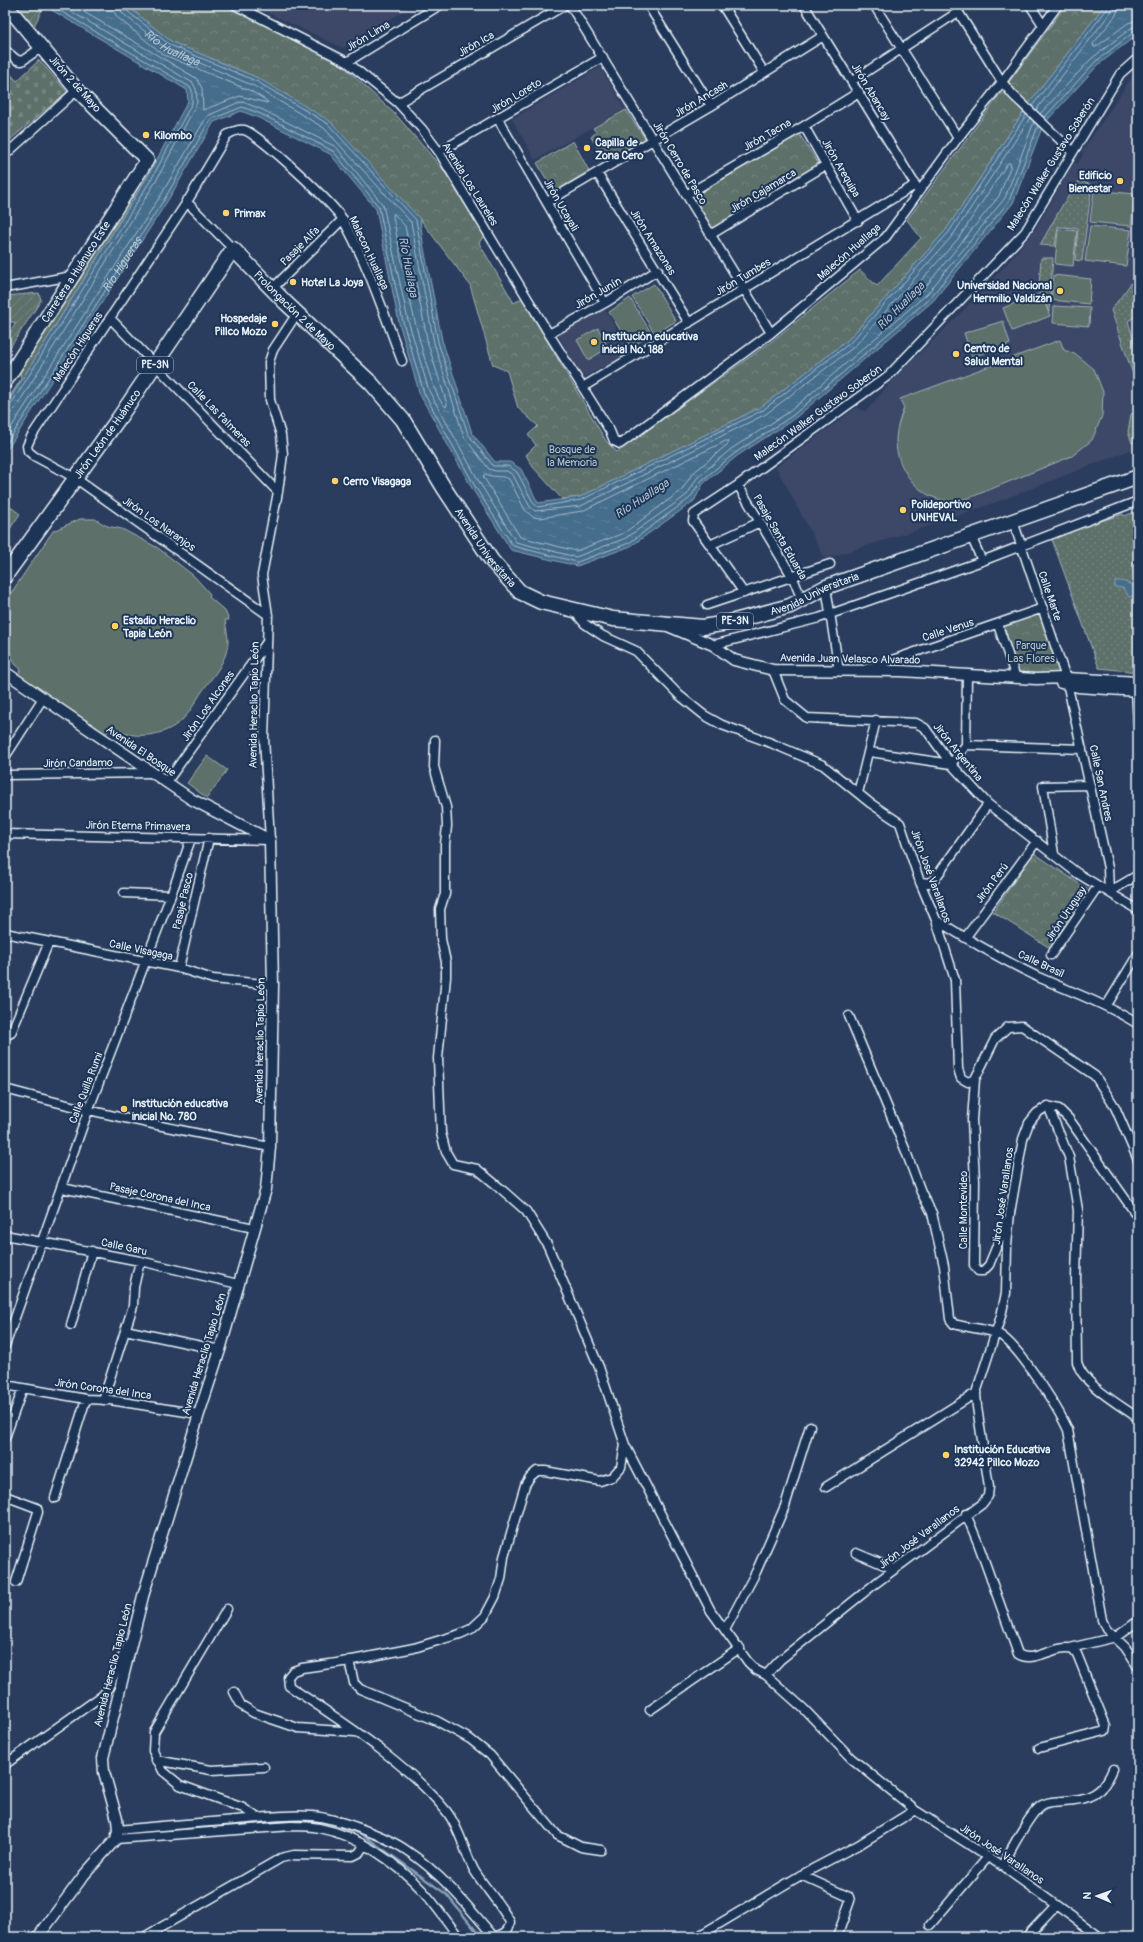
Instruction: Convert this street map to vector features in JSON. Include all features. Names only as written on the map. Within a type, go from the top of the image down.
[{"type":"highway","name":"Prolongación 2 de Mayo","points":[[233,250],[272,290],[298,312],[371,383],[403,420]]},
{"type":"highway","name":"Jirón León de Huánuco","points":[[5,576],[156,365],[233,250]]},
{"type":"highway","name":"Avenida Universitaria","points":[[403,420],[444,488],[492,561],[520,592],[541,602],[613,619],[663,624],[703,627],[727,623],[790,606],[826,587],[1138,476]]},
{"type":"main road","name":"Jirón 2 de Mayo","points":[[6,5],[77,90],[147,160]]},
{"type":"main road","name":"Carretera a Huánuco Este","points":[[5,382],[147,160]]},
{"type":"street","name":"Avenida Los Laureles","points":[[236,5],[348,62],[398,102],[422,129],[439,152],[616,444]]},
{"type":"street","name":"Jirón Lima","points":[[348,62],[440,5]]},
{"type":"street","name":"Jirón Ica","points":[[398,102],[565,5]]},
{"type":"street","name":"Jirón Cerro de Pasco","points":[[570,5],[771,332]]},
{"type":"street","points":[[648,5],[711,106]]},
{"type":"street","points":[[722,5],[764,72]]},
{"type":"street","name":"Jirón Abancay","points":[[804,5],[917,188]]},
{"type":"street","points":[[874,5],[901,50],[958,138]]},
{"type":"street","points":[[1030,5],[1043,25]]},
{"type":"street","name":"Malecón Huallaga","points":[[616,444],[624,442],[771,332],[886,237],[917,188],[1002,82],[1058,5]]},
{"type":"street","points":[[852,81],[901,50],[956,9],[1002,82],[1013,95],[1073,152]]},
{"type":"street","name":"Jirón Ancash","points":[[547,202],[711,106],[823,36]]},
{"type":"street","points":[[5,50],[17,60],[22,61],[42,47]]},
{"type":"street","name":"Jirón Loreto","points":[[439,152],[603,57]]},
{"type":"street","name":"Malecón Walker Gustavo Soberón","points":[[710,545],[695,525],[692,519],[694,514],[738,485],[889,375],[1025,232],[1120,74],[1138,58]]},
{"type":"street","points":[[5,155],[77,90]]},
{"type":"street","name":"Jirón Tacna","points":[[686,195],[859,92]]},
{"type":"street","name":"Jirón Ucayali","points":[[498,119],[604,303]]},
{"type":"street","name":"Jirón Arequipa","points":[[804,126],[858,220]]},
{"type":"street","name":"Malecon Huallaga","points":[[234,131],[244,130],[248,132],[277,154],[343,219],[374,288],[402,361]]},
{"type":"street","name":"Malecón Higueras","points":[[34,456],[28,451],[27,446],[32,437],[186,202],[227,135],[234,131]]},
{"type":"street","name":"Jirón Cajamarca","points":[[710,235],[826,165]]},
{"type":"street","name":"Jirón Amazonas","points":[[597,174],[658,270],[689,323]]},
{"type":"street","name":"Jirón Tumbes","points":[[582,387],[858,220],[917,188]]},
{"type":"street","name":"Prolongación 2 de Mayo","points":[[186,202],[233,250]]},
{"type":"street","name":"Pasaje Alfa","points":[[272,290],[343,219]]},
{"type":"street","name":"Jirón Junín","points":[[549,334],[658,270]]},
{"type":"street","points":[[5,288],[72,276]]},
{"type":"street","name":"Avenida Heraclio Tapio León","points":[[117,1834],[118,1819],[104,1772],[103,1758],[132,1637],[199,1414],[220,1350],[266,1190],[270,1147],[273,985],[270,840],[264,738],[268,615],[262,575],[278,492],[283,454],[281,435],[270,400],[269,362],[273,350],[298,312]]},
{"type":"street","name":"Calle Las Palmeras","points":[[110,318],[278,492]]},
{"type":"street","name":"Jirón Los Naranjos","points":[[34,456],[75,478],[268,615]]},
{"type":"street","name":"Pasaje Santa Eduarda","points":[[738,485],[793,578],[802,600]]},
{"type":"street","name":"Avenida Universitaria","points":[[713,645],[819,618],[982,561],[1138,501]]},
{"type":"street","name":"Calle Marte","points":[[1013,521],[1067,681]]},
{"type":"street","points":[[744,593],[710,545],[760,522]]},
{"type":"street","points":[[971,536],[982,561]]},
{"type":"street","points":[[706,605],[793,578],[830,564]]},
{"type":"street","points":[[826,587],[839,671]]},
{"type":"street","name":"Calle Venus","points":[[860,671],[998,625],[1043,608]]},
{"type":"street","name":"Jirón José Varallanos","points":[[573,610],[585,624],[603,636],[636,651],[679,695],[704,715],[722,725],[771,743],[823,765],[858,793],[900,823],[920,882],[936,920],[955,980],[958,1069],[961,1078],[968,1082],[975,1079]]},
{"type":"street","name":"Avenida Juan Velasco Alvarado","points":[[663,624],[713,645],[734,660],[773,670],[860,671],[967,675],[1067,681],[1137,688]]},
{"type":"street","points":[[998,625],[1016,678]]},
{"type":"street","name":"Jirón Los Alcones","points":[[166,783],[267,642]]},
{"type":"street","name":"Jirón Argentina","points":[[773,670],[786,700],[804,716],[811,718],[916,723],[925,728],[951,764],[988,804],[1077,873],[1138,910]]},
{"type":"street","name":"Avenida El Bosque","points":[[5,672],[191,799],[270,840]]},
{"type":"street","points":[[870,752],[951,764],[966,745],[967,675]]},
{"type":"street","name":"Calle San Andres","points":[[1067,681],[1108,868],[1109,892]]},
{"type":"street","points":[[1137,688],[1138,724]]},
{"type":"street","points":[[5,757],[43,698]]},
{"type":"street","points":[[858,793],[870,752],[876,720]]},
{"type":"street","points":[[435,740],[434,767],[446,807],[447,826],[445,844],[445,894],[440,909],[441,939],[446,962],[446,977],[438,1058],[441,1133],[444,1146],[453,1164],[477,1169],[526,1211],[548,1246],[599,1367],[625,1445],[711,1611],[752,1666],[766,1675]]},
{"type":"street","points":[[966,745],[1082,749]]},
{"type":"street","name":"Jirón Candamo","points":[[5,774],[152,773]]},
{"type":"street","points":[[1054,854],[1043,786],[1090,785]]},
{"type":"street","points":[[920,882],[932,883],[988,804]]},
{"type":"street","name":"Jirón Eterna Primavera","points":[[5,834],[270,840]]},
{"type":"street","name":"Calle Quilla Rumi","points":[[5,1346],[88,1111],[146,962],[191,838]]},
{"type":"street","name":"Pasaje Pasco","points":[[179,968],[209,838]]},
{"type":"street","name":"Jirón Perú","points":[[965,938],[1037,841]]},
{"type":"street","points":[[1109,892],[1138,875]]},
{"type":"street","name":"Jirón Uruguay","points":[[1051,955],[1098,886]]},
{"type":"street","points":[[124,893],[171,895]]},
{"type":"street","name":"Calle Brasil","points":[[936,920],[977,946],[1039,977],[1106,1005],[1138,1024]]},
{"type":"street","name":"Calle Visagaga","points":[[5,933],[179,968],[213,979],[273,985]]},
{"type":"street","points":[[5,1036],[11,1033],[49,942]]},
{"type":"street","points":[[1106,1005],[1138,954]]},
{"type":"street","points":[[849,1016],[902,1141],[920,1192],[932,1213],[944,1266],[950,1319],[954,1324],[966,1328],[996,1332],[1006,1339],[1021,1356],[1060,1413],[1068,1430],[1102,1620],[1109,1632],[1116,1637],[1138,1667]]},
{"type":"street","points":[[975,1079],[995,1039],[1008,1027],[1022,1026],[1095,1076],[1115,1107],[1138,1160]]},
{"type":"street","name":"Calle Montevideo","points":[[975,1079],[972,1120],[975,1181],[974,1265],[978,1271],[983,1271],[989,1265],[1010,1213]]},
{"type":"street","points":[[5,1089],[88,1111],[203,1135],[270,1147]]},
{"type":"street","points":[[1048,1106],[1059,1109],[1069,1119],[1138,1217]]},
{"type":"street","points":[[1048,1106],[1068,1158],[1078,1210],[1076,1278],[1077,1362],[1079,1369],[1087,1381],[1138,1418]]},
{"type":"street","name":"Jirón José Varallanos","points":[[1048,1106],[1037,1112],[1029,1123],[1023,1139],[1010,1213],[1007,1246],[1006,1293],[996,1332],[976,1393],[989,1487],[988,1496],[982,1504],[966,1514],[780,1660],[766,1675],[804,1709],[851,1758],[915,1810],[1002,1866],[1100,1937]]},
{"type":"street","name":"Pasaje Corona del Inca","points":[[62,1188],[254,1228]]},
{"type":"street","name":"Calle Garu","points":[[5,1235],[43,1241],[140,1261],[238,1284]]},
{"type":"street","points":[[71,1325],[92,1251]]},
{"type":"street","points":[[103,1400],[133,1306],[134,1287],[140,1261]]},
{"type":"street","points":[[125,1330],[220,1350]]},
{"type":"street","name":"Jirón Corona del Inca","points":[[5,1385],[86,1399],[103,1400],[199,1414]]},
{"type":"street","points":[[5,1438],[23,1388]]},
{"type":"street","points":[[826,1487],[976,1393]]},
{"type":"street","points":[[54,1498],[86,1399]]},
{"type":"street","points":[[725,1630],[756,1572],[785,1506],[810,1426]]},
{"type":"street","points":[[38,1937],[84,1875],[117,1834],[258,1818],[311,1816],[355,1827],[405,1849],[434,1873],[469,1907],[494,1937],[504,1934],[509,1929],[510,1922],[474,1869],[448,1813],[427,1790],[356,1732],[289,1686],[288,1678],[293,1671],[302,1668],[414,1648],[460,1634],[471,1629],[485,1616],[495,1597],[513,1524],[525,1485],[530,1477],[537,1471],[545,1471],[600,1481],[612,1477],[620,1467],[625,1445]]},
{"type":"street","points":[[5,1496],[36,1508],[38,1512],[16,1582]]},
{"type":"street","points":[[966,1514],[1018,1654],[1032,1656],[1116,1637],[1138,1620]]},
{"type":"street","points":[[856,1553],[894,1570]]},
{"type":"street","points":[[227,1609],[154,1732],[153,1751],[156,1760],[163,1771],[180,1785],[243,1808],[258,1818]]},
{"type":"street","points":[[5,1766],[7,1763],[103,1695],[108,1688],[132,1637]]},
{"type":"street","points":[[650,1710],[740,1648]]},
{"type":"street","points":[[1039,1748],[1105,1731],[1106,1726],[1077,1654],[1070,1648]]},
{"type":"street","points":[[349,1660],[354,1683],[360,1689],[437,1721],[470,1739],[490,1755],[558,1835],[580,1847],[601,1850]]},
{"type":"street","points":[[234,1692],[241,1705],[254,1713],[298,1728],[356,1732]]},
{"type":"street","points":[[156,1760],[212,1770],[264,1767]]},
{"type":"street","points":[[1002,1866],[1038,1808],[1051,1802],[1073,1801],[1093,1796],[1104,1787],[1113,1769]]},
{"type":"street","points":[[702,1934],[801,1875],[860,1844],[915,1810]]},
{"type":"street","points":[[117,1834],[291,1826],[324,1830],[355,1840],[392,1863],[423,1891],[459,1937]]},
{"type":"street","points":[[144,1937],[281,1858],[294,1854],[353,1856],[359,1853],[364,1845]]},
{"type":"street","points":[[930,1925],[988,1857]]},
{"type":"street","points":[[801,1875],[849,1897],[850,1901],[837,1937]]},
{"type":"street","points":[[1026,1937],[1056,1905]]},
{"type":"shaded area","points":[[251,5],[413,5],[343,48]]},
{"type":"shaded area","points":[[600,67],[625,109],[535,160],[512,119]]},
{"type":"shaded area","name":"Universidad Nacional Hermilio Valdizán","points":[[1138,68],[1138,447],[1002,500],[929,526],[825,559],[776,467],[856,408],[866,411],[897,375],[957,317],[1005,266],[1036,228],[1074,163],[1078,163],[1083,155],[1082,152]]},
{"type":"shaded area","name":"Institución educativa inicial No. 188","points":[[603,306],[630,352],[583,378],[557,333]]},
{"type":"green space","points":[[15,5],[44,6],[33,28]]},
{"type":"green space","name":"Bosque de la Memoria","points":[[126,5],[225,5],[341,64],[397,116],[442,168],[484,235],[479,243],[514,303],[522,298],[606,441],[617,452],[772,341],[860,270],[877,286],[921,238],[907,220],[1066,5],[1105,5],[1032,99],[946,230],[848,340],[761,407],[580,497],[562,499],[533,467],[526,455],[536,445],[528,435],[538,426],[518,408],[507,371],[493,365],[470,285],[420,219],[258,78],[172,42]]},
{"type":"green space","points":[[39,60],[67,92],[5,144],[5,68],[17,81]]},
{"type":"green space","points":[[626,110],[646,140],[607,164],[591,137],[596,132],[593,128]]},
{"type":"green space","points":[[799,134],[820,166],[711,229],[692,198]]},
{"type":"green space","points":[[573,141],[589,171],[554,192],[537,163]]},
{"type":"green space","points":[[148,167],[153,167],[5,407],[5,404],[21,379],[20,372]]},
{"type":"green space","points":[[1079,181],[1092,185],[1082,261],[1075,260],[1078,228],[1058,227],[1055,246],[1040,245],[1063,204]]},
{"type":"green space","points":[[1094,190],[1135,194],[1131,226],[1090,222]]},
{"type":"green space","points":[[1090,226],[1131,230],[1126,266],[1085,261]]},
{"type":"green space","points":[[1058,229],[1077,231],[1073,266],[1055,264]]},
{"type":"green space","points":[[1041,258],[1053,258],[1049,312],[1039,286]]},
{"type":"green space","points":[[1054,275],[1091,279],[1089,304],[1051,300]]},
{"type":"green space","points":[[1132,282],[1138,298],[1138,315],[1128,321],[1136,347],[1138,347],[1138,389],[1111,310]]},
{"type":"green space","points":[[654,284],[676,321],[655,334],[632,297]]},
{"type":"green space","points":[[39,293],[41,300],[5,355],[5,340],[16,323],[5,320],[5,296]]},
{"type":"green space","points":[[1041,293],[1050,316],[1012,331],[1003,308]]},
{"type":"green space","points":[[630,298],[652,334],[631,347],[609,312]]},
{"type":"green space","points":[[1054,306],[1090,308],[1089,326],[1053,323]]},
{"type":"green space","points":[[1003,321],[1010,344],[972,357],[964,333]]},
{"type":"green space","points":[[598,328],[608,348],[588,360],[577,340]]},
{"type":"green space","points":[[1060,340],[1064,350],[1077,355],[1094,369],[1103,392],[1102,416],[1092,440],[1072,456],[969,498],[952,501],[939,499],[920,489],[905,472],[897,452],[897,433],[904,408],[900,399]]},
{"type":"green space","points":[[1138,412],[1138,441],[1132,443],[1128,432],[1131,414]]},
{"type":"green space","points":[[5,503],[20,514],[5,536]]},
{"type":"green space","points":[[1138,511],[1138,672],[1099,668],[1051,537],[1123,514],[1124,516]]},
{"type":"green space","name":"Estadio Heraclio Tapia León","points":[[80,519],[95,519],[107,526],[122,529],[158,548],[194,576],[210,594],[209,597],[225,611],[229,620],[225,620],[228,642],[222,663],[188,714],[174,726],[166,730],[148,735],[138,735],[110,729],[104,736],[18,675],[21,669],[15,664],[5,642],[5,602],[53,531]]},
{"type":"green space","name":"Parque Las Flores","points":[[1039,612],[1063,679],[1017,675],[1000,627]]},
{"type":"green space","points":[[207,756],[227,770],[207,798],[187,783]]},
{"type":"green space","points":[[1034,853],[1087,889],[1050,948],[993,912]]},
{"type":"water","points":[[43,5],[126,5],[172,42],[258,78],[330,121],[420,219],[423,243],[442,340],[472,433],[495,462],[510,462],[521,469],[538,503],[580,497],[761,407],[848,340],[946,230],[1032,99],[1105,5],[1138,5],[1138,34],[1098,65],[1043,125],[1013,203],[933,301],[794,419],[737,456],[703,484],[694,501],[631,546],[577,566],[511,550],[473,490],[420,395],[399,323],[376,209],[330,154],[259,118],[241,111],[214,122],[168,200],[5,453],[5,407],[148,176],[188,101],[187,90]]},
{"type":"water","points":[[1115,581],[1130,584],[1137,591],[1136,595],[1129,597],[1123,588],[1115,587]]},
{"type":"waterway","points":[[297,1819],[360,1833],[446,1894],[481,1937]]},
{"type":"place","name":"Kilombo","points":[[146,135]]},
{"type":"place","name":"Capilla de Zona Cero","points":[[587,148]]},
{"type":"place","name":"Edificio Bienestar","points":[[1120,181]]},
{"type":"place","name":"Primax","points":[[226,213]]},
{"type":"place","name":"Hotel La Joya","points":[[293,282]]},
{"type":"place","name":"Universidad Nacional Hermilio Valdizán","points":[[1060,291]]},
{"type":"place","name":"Hospedaje Pillco Mozo","points":[[275,324]]},
{"type":"place","name":"Institución educativa inicial No. 188","points":[[594,342]]},
{"type":"place","name":"Centro de Salud Mental","points":[[956,354]]},
{"type":"place","name":"Cerro Visagaga","points":[[335,481]]},
{"type":"place","name":"Polideportivo UNHEVAL","points":[[903,510]]},
{"type":"place","name":"Estadio Heraclio Tapia León","points":[[115,626]]},
{"type":"place","name":"Institución educativa inicial No. 780","points":[[124,1109]]},
{"type":"place","name":"Institución Educativa 32942 Pillco Mozo","points":[[946,1455]]},
{"type":"water label","name":"Río Huallaga","points":[[170,51]]},
{"type":"water label","name":"Río Higueras","points":[[120,263]]},
{"type":"water label","name":"Río Huallaga","points":[[408,267]]},
{"type":"water label","name":"Río Huallaga","points":[[901,306]]},
{"type":"water label","name":"Río Huallaga","points":[[642,499]]}]
